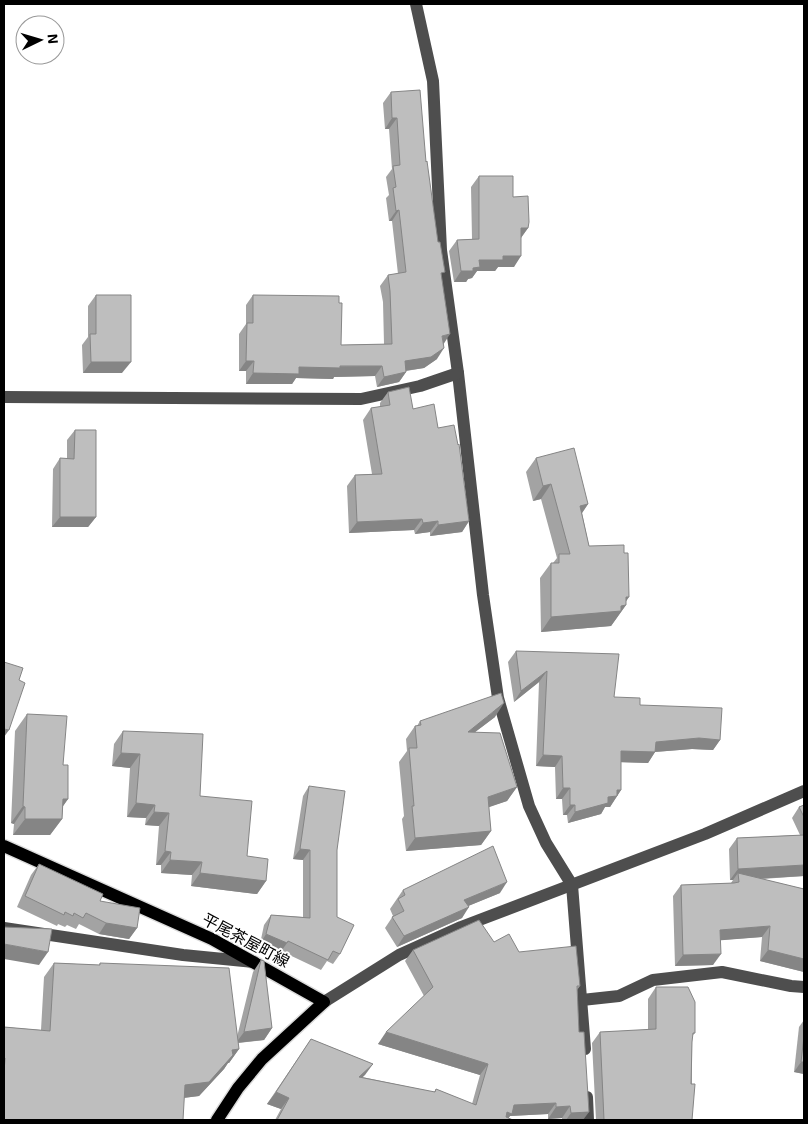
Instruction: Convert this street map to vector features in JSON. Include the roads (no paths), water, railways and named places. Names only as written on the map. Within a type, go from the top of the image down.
[{"type":"main road","name":"平尾茶屋町線","points":[[4,846],[204,935],[324,1002]]},
{"type":"main road","points":[[217,1120],[238,1088],[262,1059],[324,1002]]},
{"type":"street","points":[[416,4],[433,81],[442,250],[483,595],[498,698],[529,806],[546,843],[572,885],[582,1000],[585,1065]]},
{"type":"street","points":[[4,397],[361,399],[420,386],[458,373]]},
{"type":"street","points":[[324,1002],[399,956],[461,927],[705,834],[804,791]]},
{"type":"street","points":[[4,928],[184,955],[254,962]]},
{"type":"street","points":[[582,1000],[619,996],[653,980],[722,972],[804,987]]},
{"type":"street","points":[[586,1083],[588,1120]]}]
